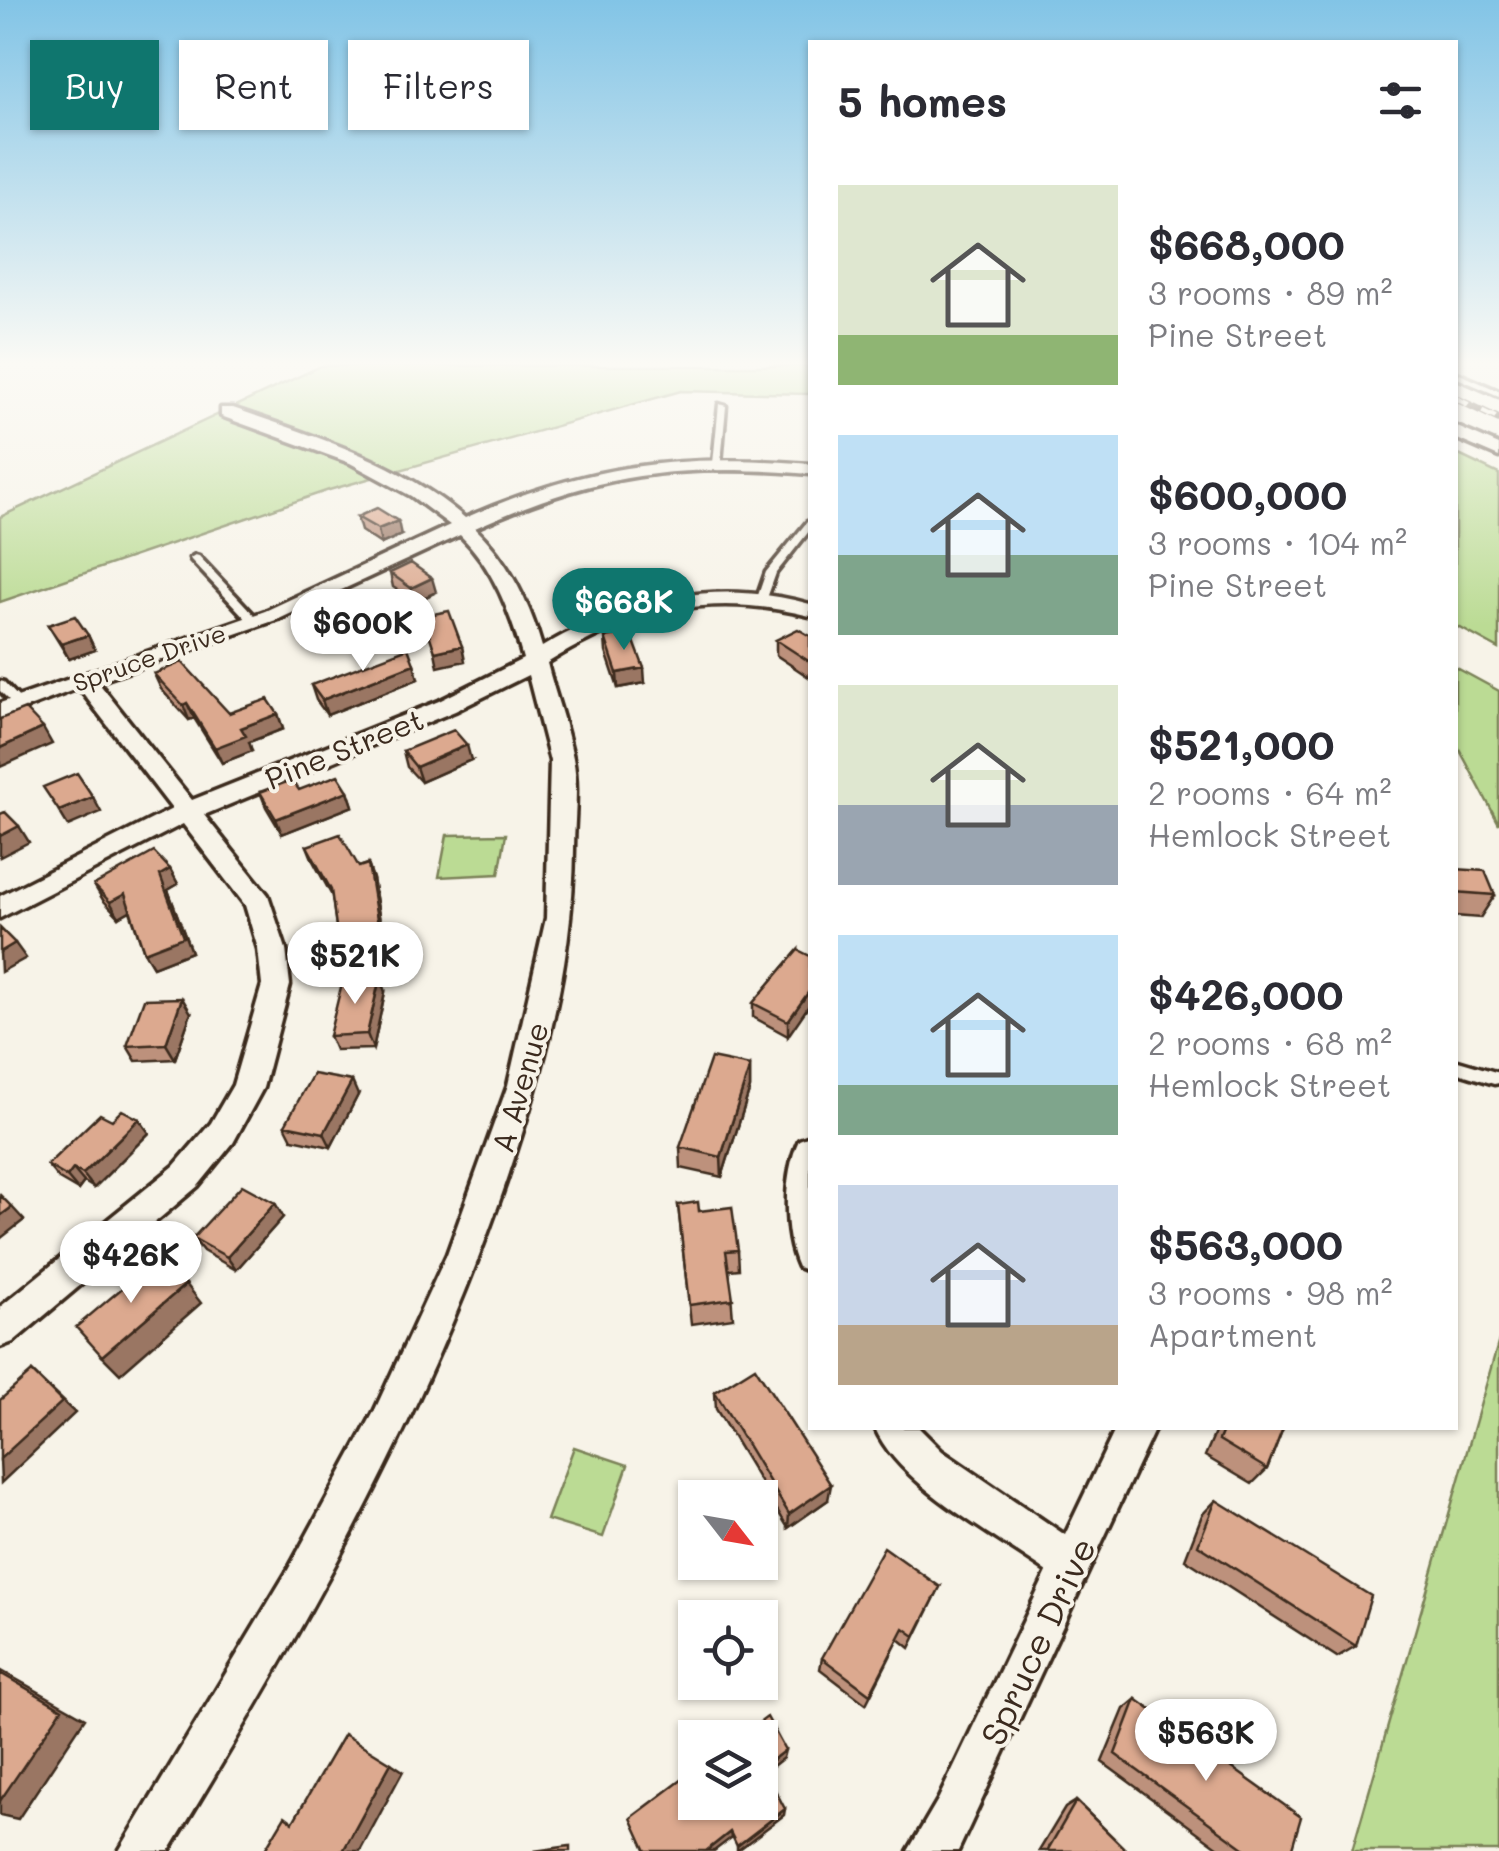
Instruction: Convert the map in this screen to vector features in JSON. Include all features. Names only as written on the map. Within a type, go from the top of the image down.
[{"type":"street","name":"A Avenue","points":[[142,1851],[256,1668],[350,1501],[427,1346],[520,1102],[559,914],[565,810],[560,731],[540,657],[487,552],[465,528],[435,501],[406,484],[327,452]]},
{"type":"street","name":"Spruce Drive","points":[[9,707],[254,621],[588,478],[717,463],[808,469]]},
{"type":"street","name":"Pine Street","points":[[0,908],[189,812],[447,706],[590,628],[633,611],[689,600],[761,601],[808,610]]},
{"type":"street","points":[[0,1330],[186,1176],[222,1132],[248,1088],[276,985],[272,948],[258,902],[84,679]]},
{"type":"street","points":[[808,1166],[804,1199],[808,1237]]},
{"type":"street","points":[[896,1430],[928,1465],[1073,1565]]},
{"type":"street","name":"Spruce Drive","points":[[932,1851],[955,1814],[1135,1430]]},
{"type":"lane","points":[[717,463],[718,452]]},
{"type":"lane","points":[[761,601],[771,572],[808,526]]},
{"type":"lane","points":[[195,558],[254,621]]},
{"type":"lane","points":[[0,684],[9,707]]},
{"type":"lane","points":[[1458,1067],[1494,1078]]},
{"type":"green space","points":[[137,452],[463,452],[329,490],[0,602],[0,517]]},
{"type":"green space","points":[[1458,455],[1499,474],[1499,649],[1458,627]]},
{"type":"green space","points":[[1458,669],[1499,691],[1499,824],[1458,747]]},
{"type":"green space","points":[[506,834],[499,874],[439,877],[447,835]]},
{"type":"green space","points":[[1499,1340],[1499,1851],[1352,1851]]},
{"type":"green space","points":[[574,1447],[628,1465],[603,1537],[547,1520]]},
{"type":"building","points":[[377,508],[398,521],[378,529],[357,517]]},
{"type":"building","points":[[411,563],[432,578],[411,588],[390,573]]},
{"type":"building","points":[[449,611],[462,646],[435,652],[423,616]]},
{"type":"building","points":[[75,616],[88,635],[61,644],[48,625]]},
{"type":"building","points":[[798,629],[808,635],[808,661],[776,640]]},
{"type":"building","points":[[631,633],[644,668],[617,673],[605,637]]},
{"type":"building","points":[[408,648],[414,664],[322,700],[311,685]]},
{"type":"building","points":[[182,662],[229,713],[268,699],[278,714],[241,728],[246,736],[215,748],[187,703],[183,705],[154,674]]},
{"type":"building","points":[[25,709],[43,728],[0,748],[0,719]]},
{"type":"building","points":[[454,730],[467,745],[416,767],[403,751]]},
{"type":"building","points":[[77,773],[93,797],[59,811],[43,787]]},
{"type":"building","points":[[338,775],[348,791],[276,819],[260,792],[292,780],[299,790]]},
{"type":"building","points":[[5,812],[19,826],[0,836],[0,814]]},
{"type":"building","points":[[340,834],[359,867],[368,864],[379,931],[338,941],[331,890],[307,846]]},
{"type":"building","points":[[154,852],[170,869],[160,875],[183,937],[144,952],[125,894],[110,902],[94,885]]},
{"type":"building","points":[[1458,869],[1485,871],[1495,895],[1458,892]]},
{"type":"building","points":[[0,928],[15,943],[0,952]]},
{"type":"building","points":[[798,950],[808,955],[808,993],[788,1021],[753,1003]]},
{"type":"building","points":[[380,977],[367,1034],[329,1036],[343,979]]},
{"type":"building","points":[[182,998],[166,1044],[127,1046],[144,999]]},
{"type":"building","points":[[711,1058],[750,1066],[721,1157],[680,1147]]},
{"type":"building","points":[[313,1074],[352,1081],[324,1133],[285,1125]]},
{"type":"building","points":[[122,1110],[139,1119],[83,1174],[73,1169],[67,1177],[47,1165],[100,1114],[112,1120]]},
{"type":"building","points":[[242,1185],[275,1203],[227,1257],[193,1238]]},
{"type":"building","points":[[0,1195],[12,1207],[0,1216]]},
{"type":"building","points":[[698,1202],[699,1211],[732,1207],[738,1250],[726,1251],[733,1299],[689,1305],[678,1205]]},
{"type":"building","points":[[159,1257],[186,1284],[102,1356],[76,1327]]},
{"type":"building","points":[[755,1367],[831,1485],[789,1514],[778,1496],[778,1480],[768,1480],[715,1392]]},
{"type":"building","points":[[32,1372],[62,1402],[0,1459],[0,1400]]},
{"type":"building","points":[[1223,1430],[1282,1430],[1267,1469],[1219,1440]]},
{"type":"building","points":[[1216,1500],[1371,1596],[1356,1646],[1198,1545]]},
{"type":"building","points":[[884,1547],[940,1587],[915,1636],[904,1628],[870,1694],[822,1658]]},
{"type":"building","points":[[0,1673],[62,1709],[0,1801]]},
{"type":"building","points":[[1136,1699],[1301,1817],[1291,1851],[1248,1851],[1115,1754]]},
{"type":"building","points":[[344,1734],[391,1763],[343,1851],[264,1851],[285,1816],[293,1822]]},
{"type":"building","points":[[778,1737],[785,1750],[778,1755]]},
{"type":"building","points":[[678,1783],[678,1820],[771,1820],[737,1846],[730,1832],[706,1851],[646,1851],[631,1818]]},
{"type":"building","points":[[778,1796],[785,1809],[778,1814]]},
{"type":"building","points":[[1076,1801],[1127,1851],[1047,1851]]},
{"type":"building","points":[[570,1846],[570,1851],[534,1851]]}]
